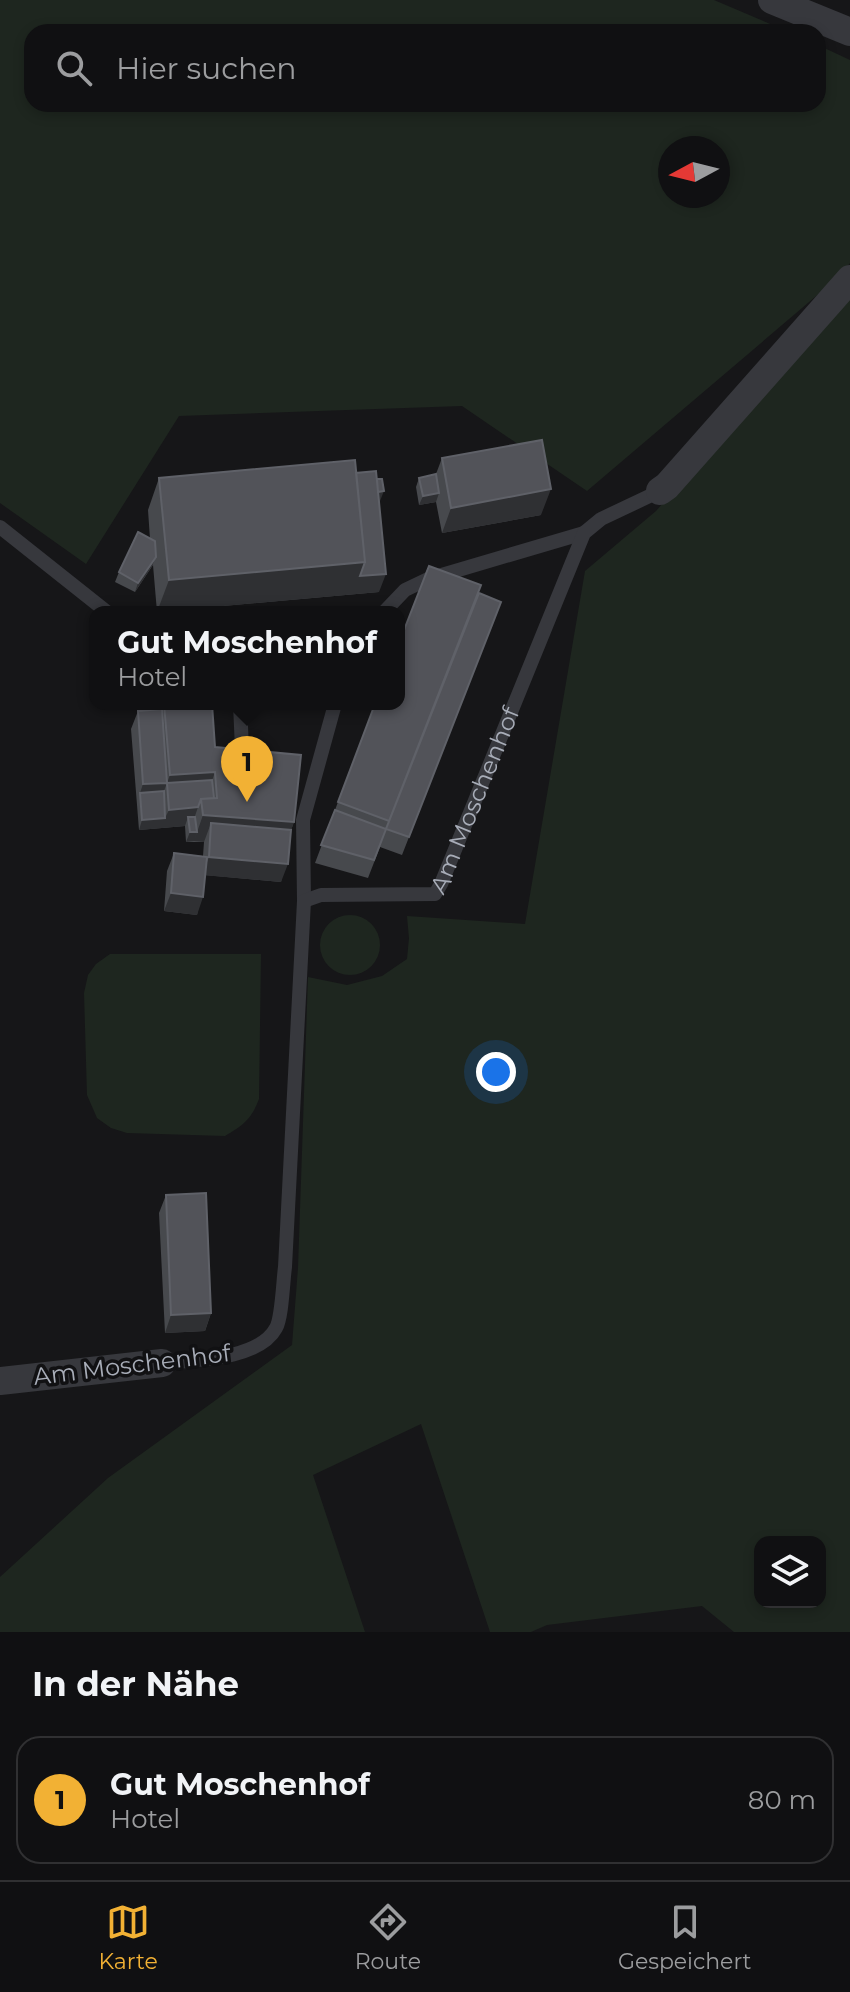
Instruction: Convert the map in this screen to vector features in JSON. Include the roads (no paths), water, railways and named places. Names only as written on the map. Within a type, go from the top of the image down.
[{"type":"street","points":[[772,0],[850,32]]},
{"type":"street","points":[[660,491],[850,279]]},
{"type":"street","name":"Am Moschenhof","points":[[0,1381],[162,1363]]},
{"type":"lane","points":[[390,606],[405,590],[428,579],[584,533],[601,519],[660,491]]},
{"type":"lane","points":[[0,527],[99,606]]},
{"type":"lane","name":"Am Moschenhof","points":[[162,1363],[222,1357],[251,1349],[262,1345],[278,1327],[285,1267],[304,901],[321,895],[435,894],[584,533]]},
{"type":"lane","points":[[240,710],[242,749]]},
{"type":"lane","points":[[304,901],[303,820],[333,710]]},
{"type":"place","name":"Gut Moschenhof","points":[[247,802]]}]
